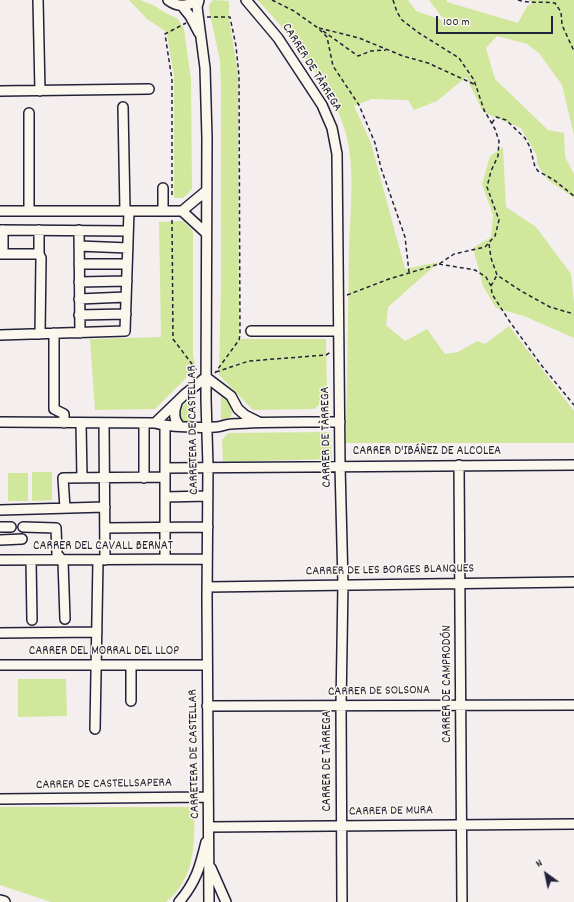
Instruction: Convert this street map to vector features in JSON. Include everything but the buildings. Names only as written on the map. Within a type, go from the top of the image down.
[{"type":"main road","points":[[0,901],[4,902]]},
{"type":"street","points":[[38,0],[40,91]]},
{"type":"street","points":[[168,0],[182,6],[198,0]]},
{"type":"street","name":"CARRETERA DE CASTELLAR","points":[[198,0],[197,7],[200,19],[200,34],[206,82],[206,233],[209,374],[207,427],[209,902]]},
{"type":"street","name":"CARRER DE TÀRREGA","points":[[246,0],[278,38],[322,105],[332,128],[338,168],[338,346],[343,584],[341,706],[342,902]]},
{"type":"street","name":"CARRETERA DE CASTELLAR","points":[[182,6],[190,16],[200,34]]},
{"type":"street","points":[[0,91],[149,89]]},
{"type":"street","points":[[0,335],[123,332],[126,314],[128,231],[123,107]]},
{"type":"street","points":[[29,113],[29,211]]},
{"type":"street","points":[[163,188],[163,211]]},
{"type":"street","points":[[0,211],[182,211],[206,191]]},
{"type":"street","points":[[182,211],[206,233]]},
{"type":"street","points":[[39,254],[1,254],[1,230],[128,231]]},
{"type":"street","points":[[39,230],[39,254],[41,258],[40,334]]},
{"type":"street","points":[[78,230],[80,333]]},
{"type":"street","points":[[79,246],[128,248]]},
{"type":"street","points":[[79,264],[127,264]]},
{"type":"street","points":[[79,282],[127,281]]},
{"type":"street","points":[[79,299],[126,298]]},
{"type":"street","points":[[79,315],[126,314]]},
{"type":"street","points":[[251,331],[338,331]]},
{"type":"street","points":[[54,333],[54,409],[64,414],[64,423]]},
{"type":"street","points":[[154,423],[209,374],[231,396],[238,409],[245,415],[260,422]]},
{"type":"street","points":[[177,403],[174,412],[175,420],[180,425]]},
{"type":"street","points":[[229,424],[237,417],[238,409]]},
{"type":"street","points":[[0,422],[154,423],[165,426],[180,425],[207,427],[260,422],[340,422]]},
{"type":"street","points":[[81,423],[82,478]]},
{"type":"street","points":[[95,729],[97,632],[101,560],[105,528],[104,423]]},
{"type":"street","points":[[144,423],[144,478]]},
{"type":"street","points":[[164,559],[165,426]]},
{"type":"street","name":"CARRER DE CAMPRODÓN","points":[[459,465],[462,902]]},
{"type":"street","name":"CARRER D'IBÁÑEZ DE ALCOLEA","points":[[65,508],[63,478],[144,478],[165,472],[208,467],[574,465]]},
{"type":"street","points":[[165,497],[208,496]]},
{"type":"street","points":[[0,510],[105,507]]},
{"type":"street","points":[[0,527],[11,527]]},
{"type":"street","points":[[22,527],[56,528],[58,554],[63,561],[65,619]]},
{"type":"street","points":[[105,528],[208,527]]},
{"type":"street","points":[[0,540],[22,539]]},
{"type":"street","name":"CARRER DEL CAVALL BERNAT","points":[[0,560],[63,561],[207,559]]},
{"type":"street","points":[[31,560],[32,620]]},
{"type":"street","name":"CARRER DE LES BORGES BLANQUES","points":[[207,587],[574,582]]},
{"type":"street","points":[[0,633],[97,632]]},
{"type":"street","name":"CARRER DEL MORRAL DEL LLOP","points":[[0,666],[207,665]]},
{"type":"street","points":[[131,666],[131,701]]},
{"type":"street","name":"CARRER DE SOLSONA","points":[[207,706],[574,705]]},
{"type":"street","name":"CARRER DE CASTELLSAPERA","points":[[0,799],[208,797]]},
{"type":"street","name":"CARRER DE MURA","points":[[209,827],[574,824]]},
{"type":"street","name":"CARRETERA DE CASTELLAR","points":[[179,902],[188,891],[199,872],[209,827]]},
{"type":"street","name":"CARRETERA DE CASTELLAR","points":[[209,863],[226,902]]},
{"type":"path","points":[[272,0],[294,11],[358,56],[378,49],[390,51]]},
{"type":"path","points":[[338,299],[409,272],[439,264],[454,254],[489,244],[495,236],[499,220],[487,187],[499,149],[497,135],[484,110],[471,74],[459,58],[419,33],[402,20],[397,12],[393,0]]},
{"type":"path","points":[[518,0],[530,4],[540,2],[555,3],[561,12],[562,25],[574,51]]},
{"type":"path","points":[[205,18],[230,17],[236,46],[239,76],[240,335],[239,340],[209,374]]},
{"type":"path","points":[[172,196],[172,80],[165,34],[186,24]]},
{"type":"path","points":[[318,28],[327,37],[334,66],[359,105],[370,129],[381,168],[405,237],[409,272]]},
{"type":"path","points":[[318,28],[332,30],[359,38],[390,51],[428,63],[476,85]]},
{"type":"path","points":[[492,124],[496,117],[503,118],[511,124],[527,142],[537,170],[554,180],[574,196]]},
{"type":"path","points":[[172,220],[173,339],[197,372],[209,374],[249,361],[326,355],[338,346]]},
{"type":"path","points":[[489,244],[491,258],[497,275],[521,291],[550,307],[574,314]]},
{"type":"path","points":[[439,264],[475,270],[486,277],[491,286],[492,294],[510,322],[542,366],[574,405]]},
{"type":"path","points":[[491,286],[497,275]]},
{"type":"green space","points":[[129,0],[140,0],[153,5],[178,19],[184,29],[191,79],[192,189],[183,198],[174,198],[174,76],[167,35],[165,31],[147,19]]},
{"type":"green space","points":[[213,0],[229,1],[229,18],[238,74],[239,339],[326,339],[327,398],[314,409],[253,410],[219,375],[221,284],[221,90],[220,61],[209,9],[209,5]]},
{"type":"green space","points":[[257,0],[408,0],[416,11],[445,21],[429,0],[447,0],[447,2],[518,23],[527,6],[533,3],[528,0],[574,0],[574,135],[562,85],[539,53],[527,44],[497,36],[486,48],[495,79],[548,130],[564,133],[565,157],[574,174],[574,198],[548,180],[537,164],[537,156],[521,128],[483,112],[466,77],[437,101],[414,110],[408,100],[372,99],[354,106],[371,143],[405,269],[439,262],[388,307],[386,325],[405,341],[427,329],[445,354],[458,352],[477,341],[485,344],[509,326],[574,411],[574,443],[346,443],[351,195],[351,166],[347,138],[334,104],[310,64],[269,12]]},
{"type":"green space","points":[[503,147],[506,207],[536,227],[571,274],[574,303],[574,338],[524,316],[496,308],[483,286],[473,248],[491,237],[493,215],[482,184],[490,156]]},
{"type":"green space","points":[[183,221],[193,231],[193,357],[195,362],[192,372],[155,409],[95,410],[90,339],[161,337],[159,222]]},
{"type":"green space","points":[[221,392],[233,408],[231,417],[221,420]]},
{"type":"green space","points":[[193,393],[192,421],[178,421],[183,406]]},
{"type":"green space","points":[[330,432],[332,459],[223,462],[222,440],[228,433]]},
{"type":"green space","points":[[32,472],[52,472],[52,500],[32,501]]},
{"type":"green space","points":[[8,473],[28,473],[28,501],[8,501]]},
{"type":"green space","points":[[18,679],[66,679],[67,716],[18,717]]},
{"type":"green space","points":[[0,807],[194,807],[192,858],[183,882],[176,893],[166,902],[51,902],[0,885]]}]
